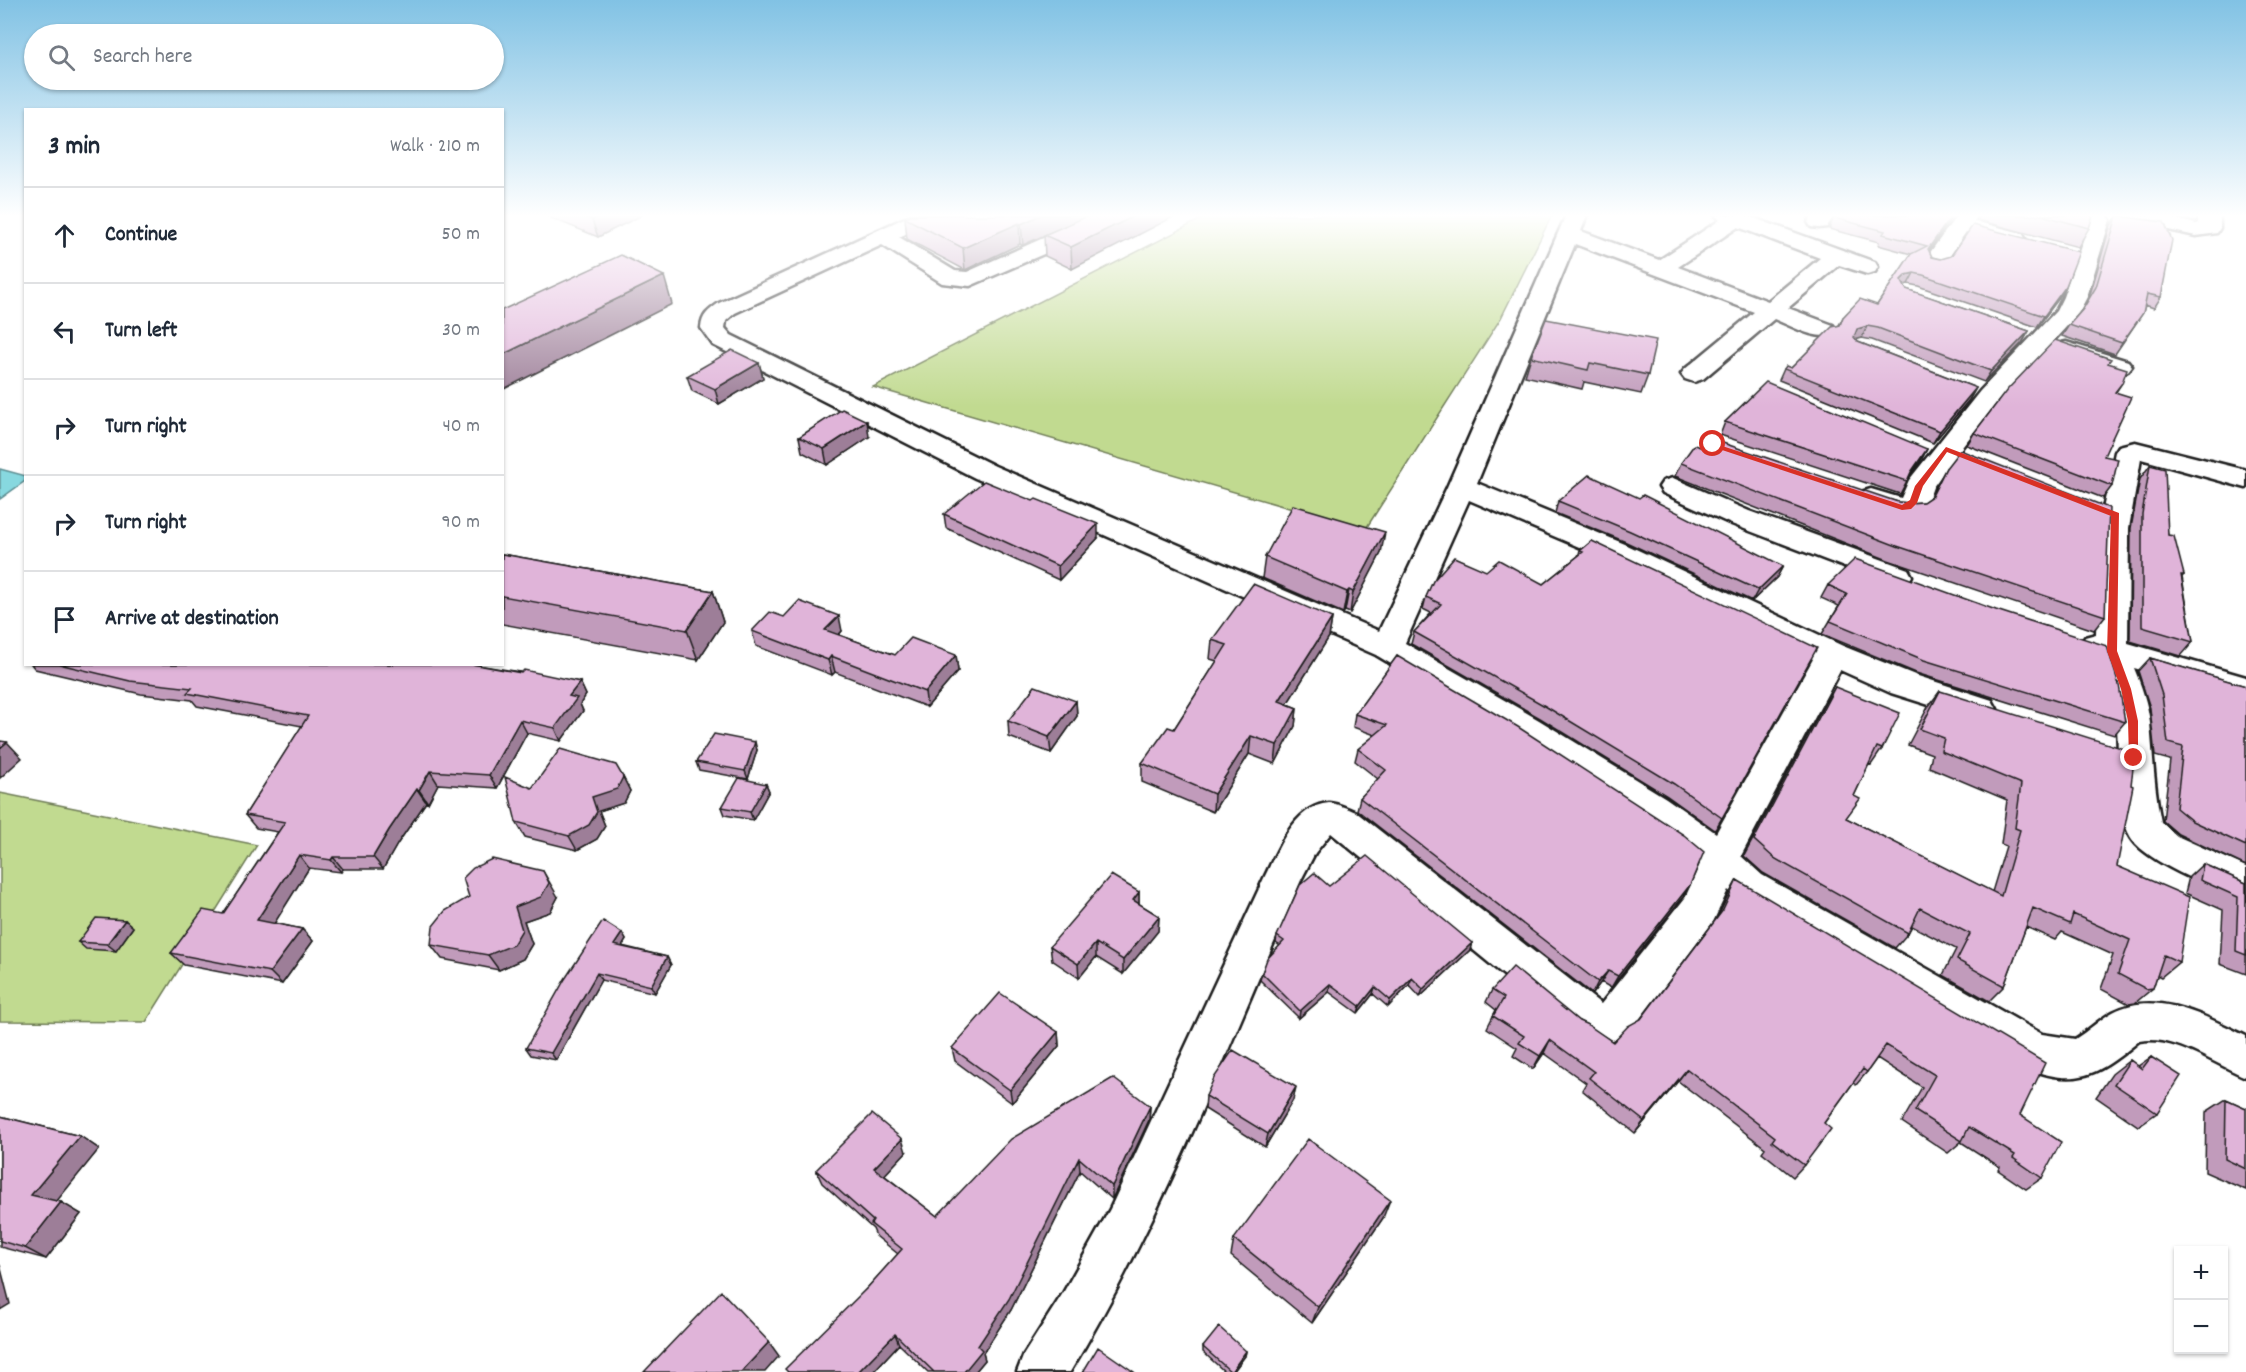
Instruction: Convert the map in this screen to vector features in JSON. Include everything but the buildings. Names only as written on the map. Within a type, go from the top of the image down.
[{"type":"street","points":[[789,279],[727,308],[714,318],[713,328],[723,340],[985,471],[1387,647],[1527,729],[1653,808],[1692,834],[1749,886],[2032,1051],[2064,1061],[2087,1056],[2133,1023],[2163,1022],[2192,1031],[2246,1057]]},
{"type":"street","points":[[1387,647],[1461,487],[1549,279]]},
{"type":"street","points":[[1691,279],[1824,330]]},
{"type":"street","points":[[1694,374],[1809,279]]},
{"type":"street","points":[[1846,490],[1891,505],[1908,507],[1914,501],[1919,486],[1942,453],[1978,392],[2031,337],[2066,314],[2075,297],[2076,279]]},
{"type":"street","points":[[2031,337],[2119,366]]},
{"type":"street","points":[[2246,479],[2135,450],[2129,452],[2105,511],[2112,651],[2126,689],[2133,721],[2134,758],[2142,821],[2147,832],[2164,847],[2246,884]]},
{"type":"street","points":[[1461,487],[1615,551],[1832,654],[1903,684],[2011,719]]},
{"type":"street","points":[[1673,487],[1739,517],[1925,586]]},
{"type":"street","points":[[2068,636],[2112,651],[2246,689]]},
{"type":"street","points":[[1042,1372],[1080,1310],[1126,1225],[1283,878],[1317,821],[1328,817],[1343,822],[1588,1019],[1606,1024],[1616,1017],[1699,910],[1720,860],[1832,654]]},
{"type":"street","points":[[2100,747],[2134,758]]},
{"type":"green space","points":[[1084,279],[1520,279],[1501,318],[1365,530],[873,387]]},
{"type":"green space","points":[[0,793],[257,845],[146,1022],[0,1021]]},
{"type":"water","points":[[0,469],[24,475],[24,482],[0,499]]},
{"type":"route","points":[[1713,444],[1902,507],[1908,507],[1914,501],[1919,486],[1946,449],[2116,515],[2112,651],[2126,689],[2133,721],[2134,758]]}]
